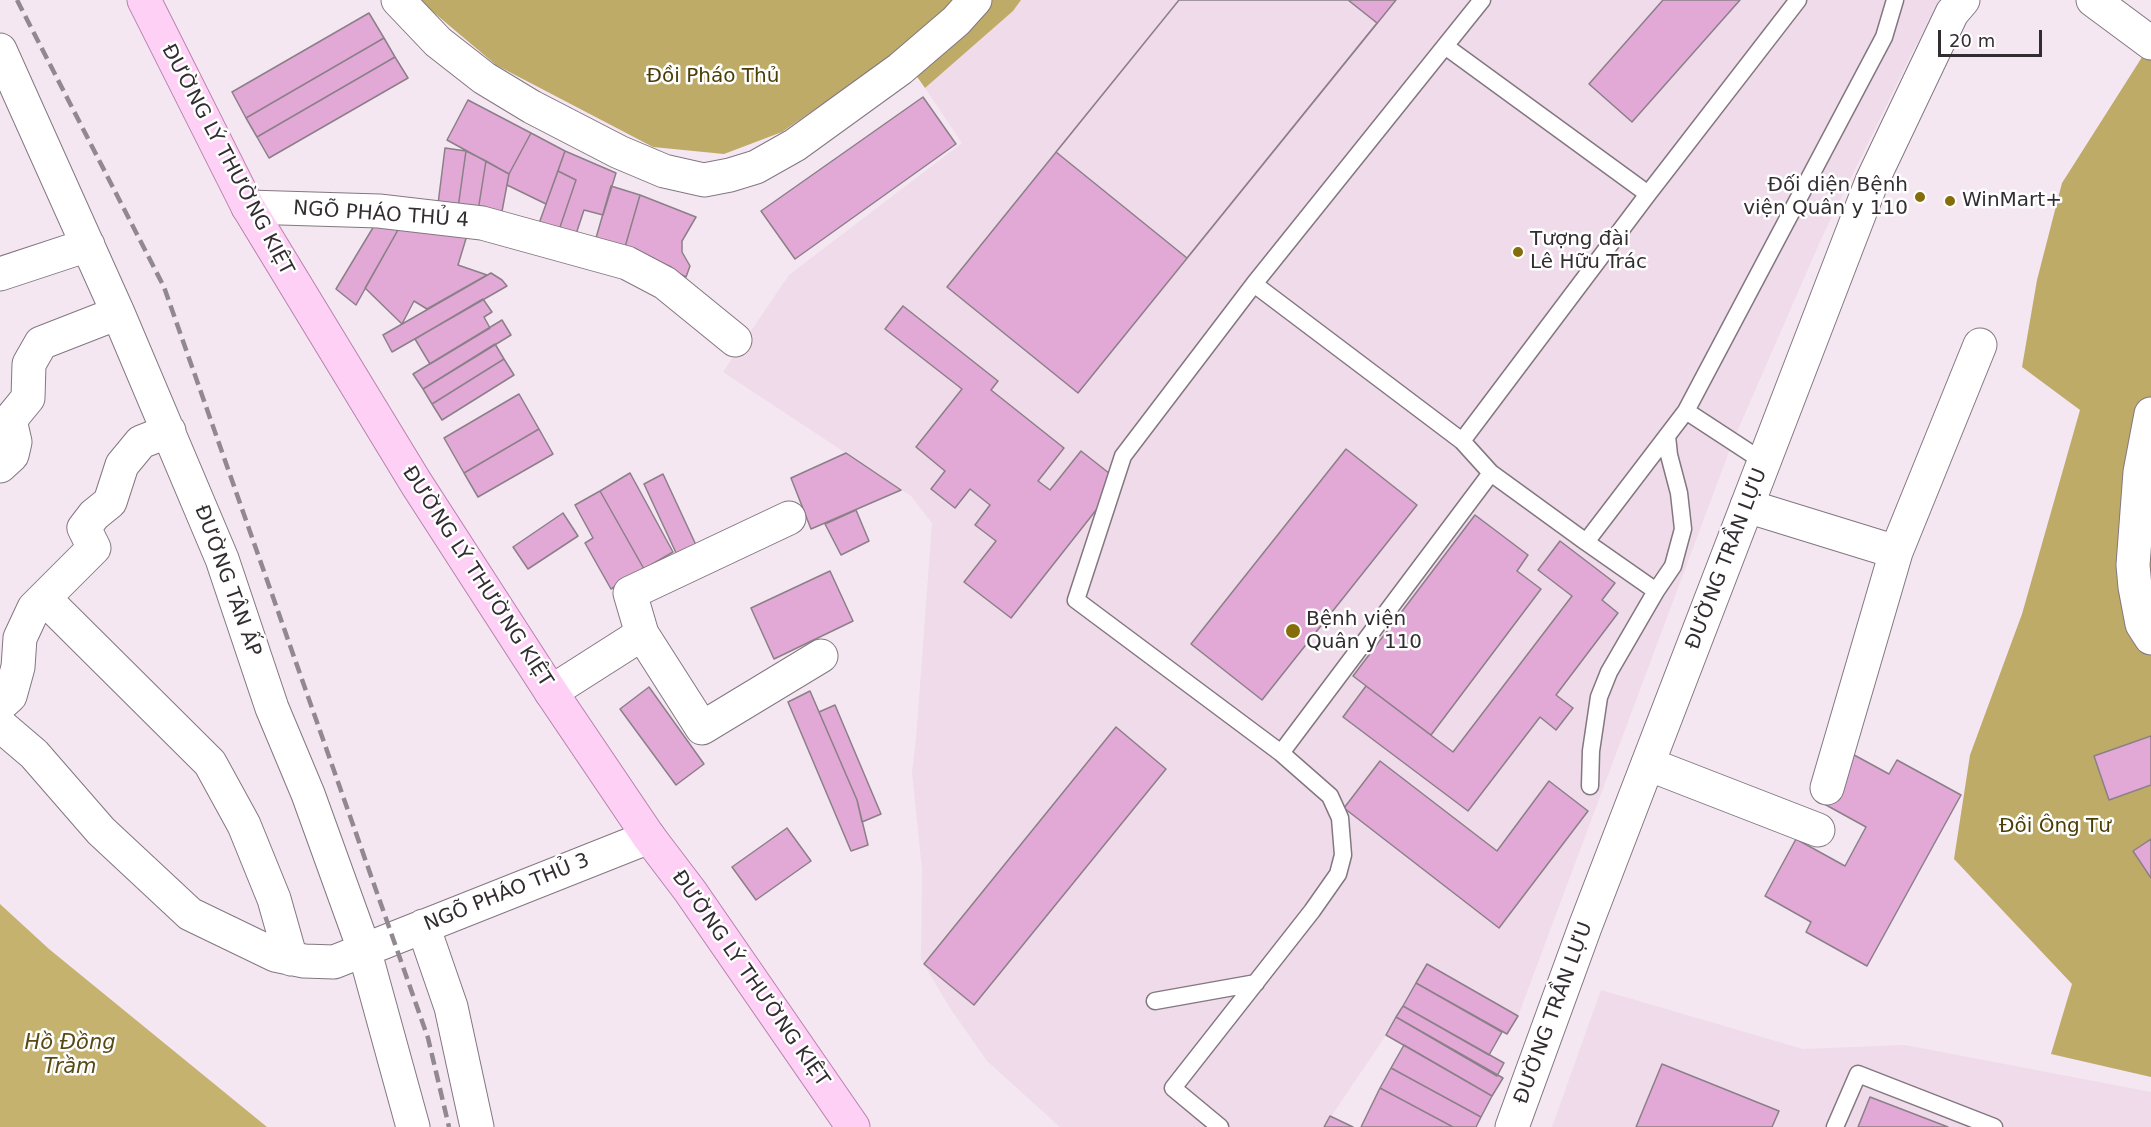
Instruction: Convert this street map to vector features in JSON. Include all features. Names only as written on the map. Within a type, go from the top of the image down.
[{"type":"main road","name":"ĐƯỜNG LÝ THƯỜNG KIỆT","points":[[144,0],[248,207],[416,483],[551,692],[649,837],[690,891],[853,1127]]},
{"type":"street","points":[[398,0],[438,42],[484,78],[532,107],[619,152],[664,171],[704,180],[756,167],[795,145],[900,69],[956,21],[975,0]]},
{"type":"street","name":"ĐƯỜNG TRẦN LỰU","points":[[1512,1127],[1585,927],[1872,181],[1952,13],[1963,0]]},
{"type":"street","points":[[2093,0],[2151,43]]},
{"type":"street","name":"ĐƯỜNG TÂN ẤP","points":[[2,57],[118,313],[222,559],[272,708],[308,794],[364,950],[413,1127]]},
{"type":"street","name":"NGÕ PHÁO THỦ 4","points":[[248,207],[379,212],[483,223],[627,263],[665,283],[735,340]]},
{"type":"street","points":[[0,274],[88,245]]},
{"type":"street","points":[[0,466],[12,455],[15,442],[10,420],[28,398],[29,364],[41,344],[118,313]]},
{"type":"street","points":[[1827,788],[1896,552],[1980,345]]},
{"type":"street","points":[[2151,414],[2140,472],[2133,565],[2134,587],[2142,624],[2151,638]]},
{"type":"street","points":[[0,705],[10,696],[18,667],[20,638],[34,608],[94,548],[84,528],[94,515],[110,502],[122,465],[141,442],[169,431]]},
{"type":"street","points":[[1747,506],[1896,552]]},
{"type":"street","points":[[789,518],[630,593],[642,634],[702,728],[821,656]]},
{"type":"street","points":[[44,598],[210,763],[244,825],[274,899],[291,959]]},
{"type":"street","points":[[551,692],[642,634]]},
{"type":"street","name":"NGÕ PHÁO THỦ 3","points":[[0,725],[34,754],[102,831],[190,914],[275,955],[291,959],[334,962],[649,837]]},
{"type":"street","points":[[1648,764],[1818,830]]},
{"type":"street","points":[[423,926],[451,1007],[477,1127]]},
{"type":"lane","points":[[1220,1127],[1173,1088],[1338,874],[1343,855],[1340,818],[1330,796],[1281,753],[1076,600],[1123,456],[1254,284],[1482,0]]},
{"type":"lane","points":[[1462,441],[1647,195],[1798,0]]},
{"type":"lane","points":[[1586,542],[1686,411],[1884,37],[1895,0]]},
{"type":"lane","points":[[1445,46],[1647,195]]},
{"type":"lane","points":[[1254,284],[1462,441],[1491,473],[1656,591]]},
{"type":"lane","points":[[1686,411],[1764,462]]},
{"type":"lane","points":[[1590,786],[1590,751],[1599,697],[1609,672],[1673,566],[1683,529],[1680,493],[1668,454],[1667,436]]},
{"type":"lane","points":[[1281,753],[1491,473]]},
{"type":"lane","points":[[1155,1001],[1256,983]]},
{"type":"lane","points":[[1835,1127],[1858,1074],[1994,1127]]},
{"type":"shaded area","name":"Bệnh viện Quân y 110","points":[[1021,0],[1941,0],[1915,47],[1822,237],[1733,441],[1518,1016],[1427,964],[1386,1035],[1324,1127],[1060,1127],[987,1061],[950,1008],[921,959],[922,870],[912,772],[932,523],[911,496],[723,372],[789,275],[962,143],[925,88],[1013,11]]},
{"type":"shaded area","points":[[1601,990],[1803,1049],[1905,1045],[2151,1092],[2151,1127],[1552,1127]]},
{"type":"green space","name":"Đồi Pháo Thủ","points":[[419,0],[1021,0],[1013,11],[925,88],[899,51],[782,132],[724,154],[653,147],[496,65]]},
{"type":"green space","name":"Đồi Ông Tư","points":[[2151,43],[2151,1077],[2051,1054],[2072,984],[1954,859],[1970,755],[2022,614],[2080,410],[2022,367],[2037,280],[2062,183]]},
{"type":"water","name":"Hồ Đồng Trầm","points":[[0,904],[49,949],[267,1127],[0,1127]]},
{"type":"building","points":[[1179,0],[1396,0],[1078,393],[947,287]]},
{"type":"building","points":[[1179,0],[1348,0],[1377,23],[1187,258],[1056,152]]},
{"type":"building","points":[[1663,0],[1740,0],[1632,122],[1589,84]]},
{"type":"building","points":[[369,13],[384,38],[246,118],[232,92]]},
{"type":"building","points":[[384,38],[395,57],[257,137],[246,118]]},
{"type":"building","points":[[395,57],[408,78],[269,158],[257,137]]},
{"type":"building","points":[[923,97],[956,144],[795,259],[761,211]]},
{"type":"building","points":[[468,100],[531,133],[509,174],[447,140]]},
{"type":"building","points":[[531,133],[565,151],[546,204],[507,185],[509,174]]},
{"type":"building","points":[[445,148],[466,151],[457,215],[437,212]]},
{"type":"building","points":[[466,151],[486,161],[477,217],[457,215]]},
{"type":"building","points":[[565,151],[616,173],[603,215],[584,210],[574,240],[557,236],[576,180],[558,171]]},
{"type":"building","points":[[486,161],[509,174],[500,222],[477,217]]},
{"type":"building","points":[[558,171],[576,180],[557,236],[537,229]]},
{"type":"building","points":[[611,186],[640,195],[625,247],[596,238]]},
{"type":"building","points":[[640,195],[696,217],[682,241],[682,252],[690,266],[686,277],[680,274],[665,276],[671,267],[625,247]]},
{"type":"building","points":[[380,216],[403,221],[356,305],[336,289]]},
{"type":"building","points":[[403,221],[468,232],[458,265],[487,275],[427,309],[414,301],[402,324],[365,288]]},
{"type":"building","points":[[491,273],[507,286],[392,352],[383,335]]},
{"type":"building","points":[[483,299],[492,312],[484,317],[490,328],[430,364],[415,339]]},
{"type":"building","points":[[903,306],[998,381],[991,390],[1064,448],[1038,481],[1050,490],[1081,451],[1119,481],[1011,618],[964,582],[996,541],[975,525],[990,505],[970,489],[955,508],[931,489],[945,471],[916,447],[962,389],[885,329]]},
{"type":"building","points":[[502,320],[511,335],[423,389],[413,374]]},
{"type":"building","points":[[495,344],[504,359],[432,404],[423,389]]},
{"type":"building","points":[[504,359],[514,375],[442,420],[432,404]]},
{"type":"building","points":[[519,394],[539,429],[464,473],[444,438]]},
{"type":"building","points":[[539,429],[553,454],[478,497],[464,473]]},
{"type":"building","points":[[1346,449],[1417,505],[1262,700],[1191,644]]},
{"type":"building","points":[[846,453],[901,490],[811,529],[791,478]]},
{"type":"building","points":[[630,473],[673,552],[644,569],[600,491]]},
{"type":"building","points":[[663,474],[696,545],[677,555],[644,484]]},
{"type":"building","points":[[600,491],[644,569],[611,589],[585,543],[593,538],[575,505]]},
{"type":"building","points":[[856,510],[869,541],[841,555],[825,524]]},
{"type":"building","points":[[563,513],[578,536],[528,569],[513,547]]},
{"type":"building","points":[[1475,515],[1528,555],[1517,571],[1541,589],[1431,735],[1353,676]]},
{"type":"building","points":[[1560,541],[1615,583],[1602,600],[1618,613],[1556,695],[1573,708],[1556,730],[1540,717],[1468,811],[1343,717],[1366,686],[1453,752],[1572,596],[1538,570]]},
{"type":"building","points":[[830,571],[853,621],[774,659],[751,608]]},
{"type":"building","points":[[649,687],[704,764],[676,785],[620,709]]},
{"type":"building","points":[[810,691],[857,800],[868,845],[851,851],[788,702]]},
{"type":"building","points":[[835,705],[881,814],[862,822],[857,800],[819,712]]},
{"type":"building","points":[[1116,727],[1166,769],[974,1005],[924,964]]},
{"type":"building","points":[[2151,736],[2151,785],[2109,800],[2094,756]]},
{"type":"building","points":[[1845,750],[1889,774],[1897,760],[1961,795],[1867,966],[1806,932],[1811,922],[1765,896],[1796,839],[1845,866],[1866,827],[1817,800]]},
{"type":"building","points":[[1380,761],[1497,851],[1549,781],[1588,811],[1499,928],[1344,808]]},
{"type":"building","points":[[787,828],[811,861],[756,900],[732,867]]},
{"type":"building","points":[[2151,839],[2151,878],[2133,851]]},
{"type":"building","points":[[1427,964],[1518,1016],[1507,1034],[1416,983]]},
{"type":"building","points":[[1416,983],[1502,1032],[1489,1055],[1403,1006]]},
{"type":"building","points":[[1403,1006],[1504,1063],[1497,1076],[1396,1017]]},
{"type":"building","points":[[1396,1017],[1503,1078],[1492,1096],[1386,1035]]},
{"type":"building","points":[[1404,1045],[1492,1096],[1481,1117],[1391,1068]]},
{"type":"building","points":[[1662,1064],[1779,1111],[1772,1127],[1636,1127]]},
{"type":"building","points":[[1391,1068],[1481,1117],[1476,1127],[1453,1127],[1380,1088]]},
{"type":"building","points":[[1380,1088],[1453,1127],[1361,1127]]},
{"type":"building","points":[[1870,1097],[1948,1127],[1858,1127]]},
{"type":"building","points":[[1330,1116],[1353,1127],[1324,1127]]},
{"type":"railway","points":[[17,0],[164,287],[428,1038],[449,1127]]},
{"type":"place","name":"Đối diện Bệnh viện Quân y 110","points":[[1920,197]]},
{"type":"place","name":"WinMart+","points":[[1950,201]]},
{"type":"place","name":"Tượng đài Lê Hữu Trác","points":[[1518,252]]},
{"type":"place","name":"Bệnh viện Quân y 110","points":[[1293,631]]}]
